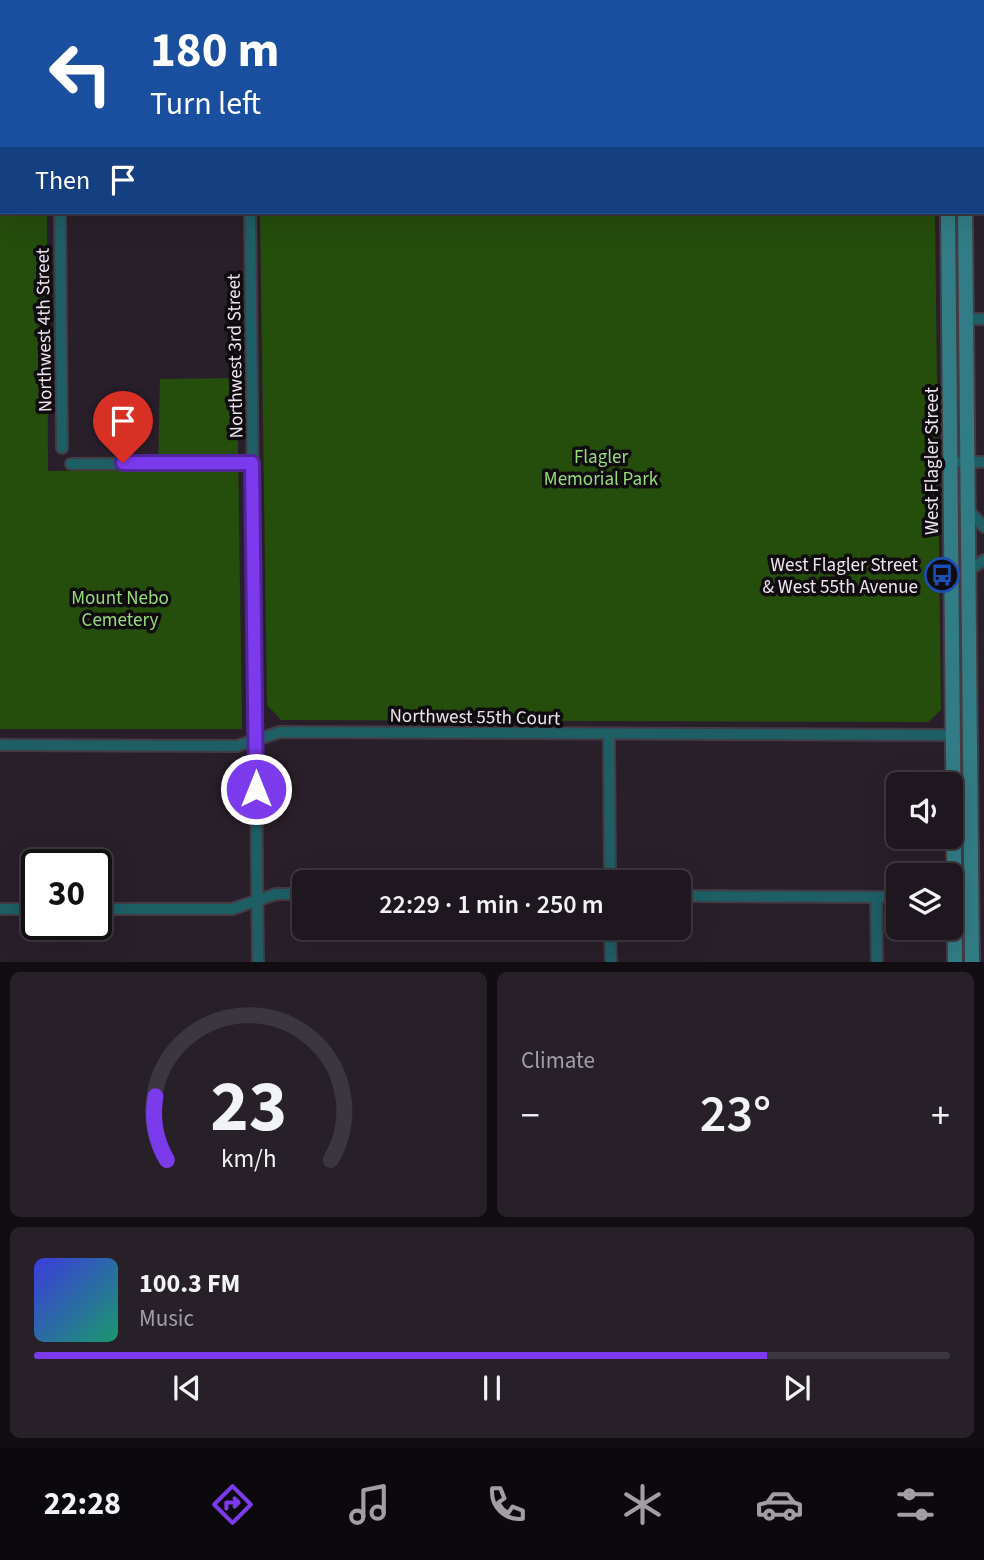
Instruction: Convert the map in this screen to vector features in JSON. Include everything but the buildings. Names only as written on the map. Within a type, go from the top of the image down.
[{"type":"main road","name":"West Flagler Street","points":[[948,214],[954,772]]},
{"type":"main road","name":"West Flagler Street","points":[[965,214],[968,571],[977,825],[972,961]]},
{"type":"main road","points":[[949,245],[965,245]]},
{"type":"main road","points":[[950,485],[968,510]]},
{"type":"main road","points":[[963,806],[977,825]]},
{"type":"main road","points":[[963,915],[972,929]]},
{"type":"main road","name":"West Flagler Street","points":[[954,940],[955,961]]},
{"type":"street","name":"Northwest 4th Street","points":[[60,214],[62,448]]},
{"type":"street","name":"Northwest 3rd Street","points":[[250,214],[258,961]]},
{"type":"street","points":[[966,319],[984,319]]},
{"type":"street","points":[[950,462],[984,462]]},
{"type":"street","points":[[71,464],[252,463]]},
{"type":"street","points":[[968,510],[984,527]]},
{"type":"street","points":[[968,571],[984,561]]},
{"type":"street","name":"Northwest 55th Court","points":[[0,745],[237,746],[280,732],[953,735]]},
{"type":"street","points":[[609,735],[610,870]]},
{"type":"street","points":[[112,909],[232,909],[276,894],[292,894]]},
{"type":"street","points":[[691,896],[886,897]]},
{"type":"street","points":[[876,897],[877,961]]},
{"type":"street","points":[[0,909],[21,909]]},
{"type":"street","points":[[610,940],[611,961]]},
{"type":"green space","name":"Flagler Memorial Park","points":[[260,214],[935,214],[941,710],[928,722],[281,720],[267,705]]},
{"type":"green space","name":"Mount Nebo Cemetery","points":[[47,215],[48,471],[158,470],[160,379],[237,378],[242,729],[0,729],[0,216]]},
{"type":"place","name":"West Flagler Street & West 55th Avenue","points":[[942,575]]},
{"type":"route","points":[[123,463],[252,463],[256,789]]}]
